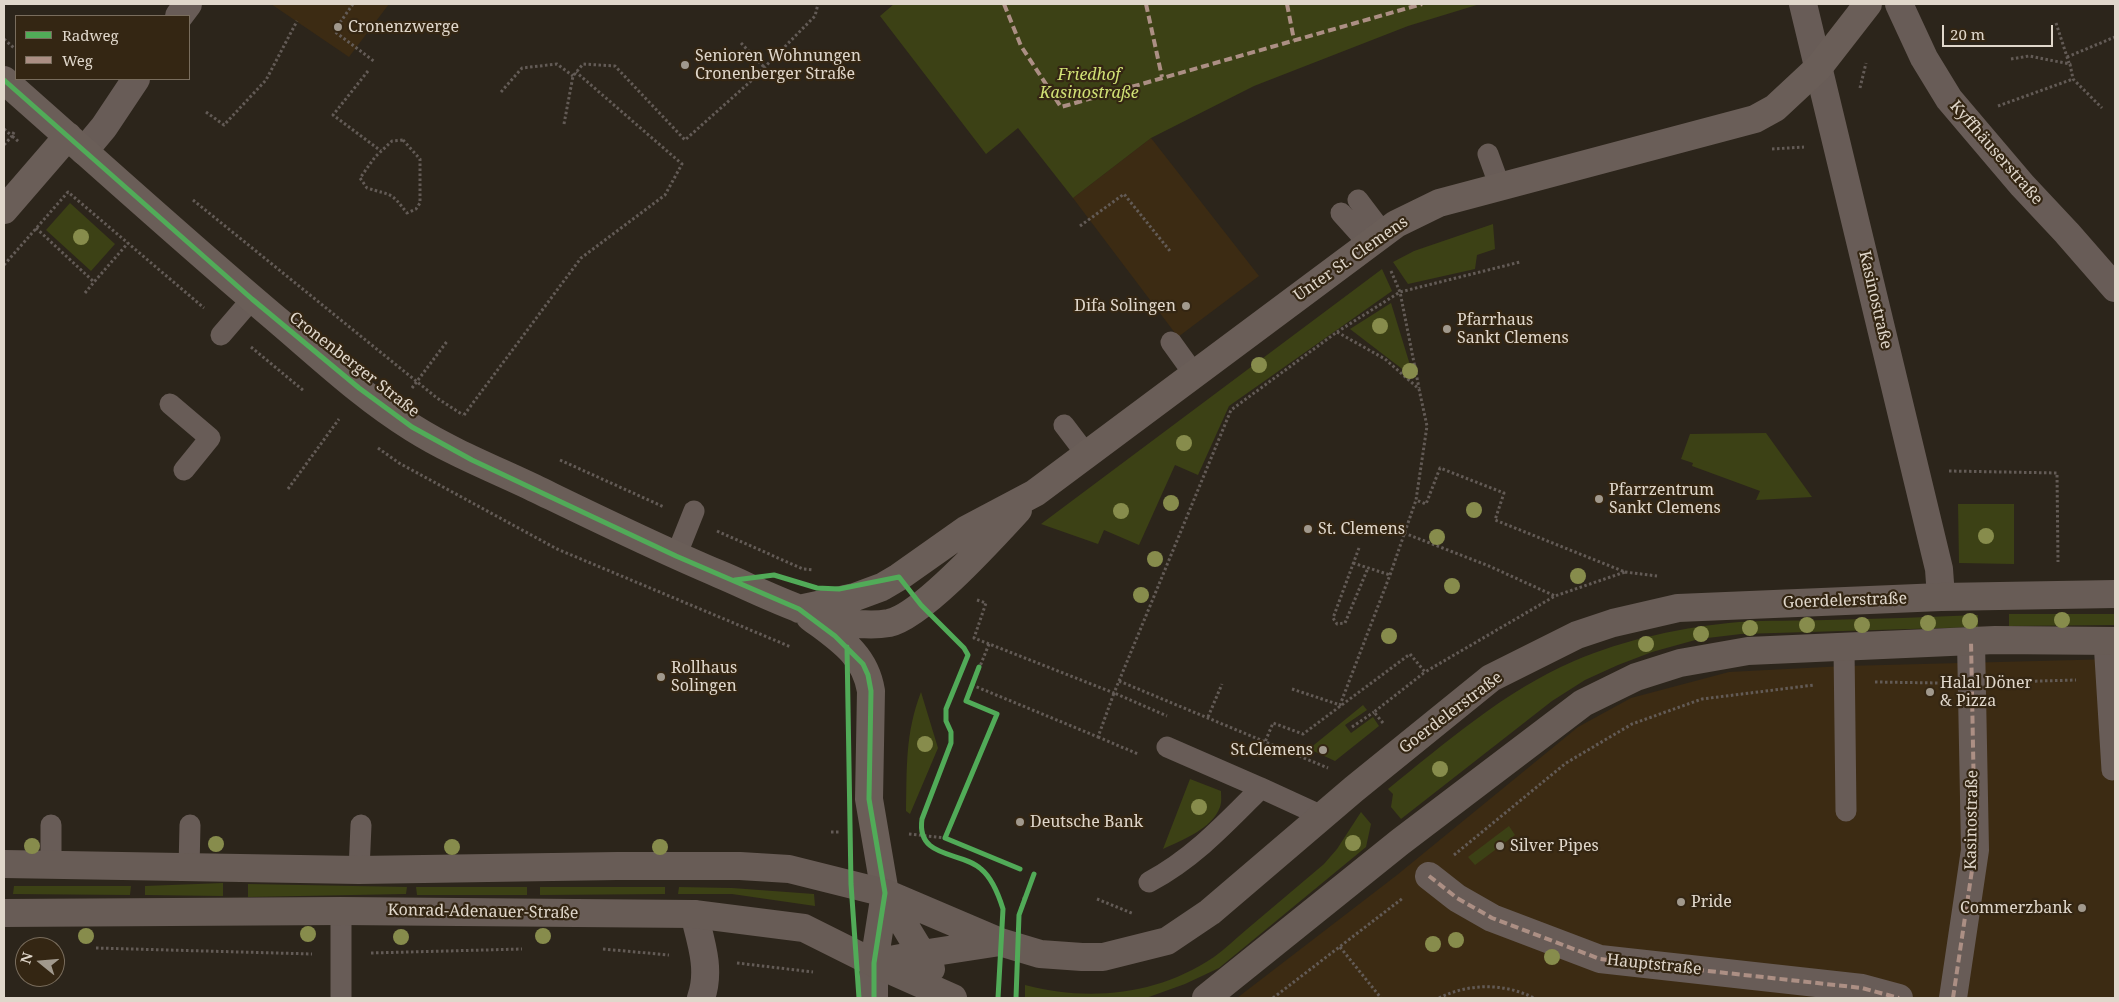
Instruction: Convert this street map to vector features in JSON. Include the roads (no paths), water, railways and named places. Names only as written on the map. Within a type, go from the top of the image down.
[{"type":"main road","name":"Goerdelerstraße","points":[[885,894],[1000,942],[1040,954],[1103,957],[1167,941],[1210,912],[1354,789],[1491,678],[1577,635],[1604,626],[1678,608],[1941,597],[2115,594]]},
{"type":"main road","points":[[1206,998],[1400,842],[1583,703],[1636,677],[1680,663],[1748,651],[1971,642],[2109,641]]},
{"type":"main road","points":[[4,864],[359,870],[617,866],[740,866],[789,869],[885,894],[948,997]]},
{"type":"main road","points":[[885,894],[874,963],[1000,942]]},
{"type":"main road","name":"Konrad-Adenauer-Straße","points":[[4,913],[341,911],[694,914],[804,928],[948,997]]},
{"type":"street","points":[[180,15],[188,4]]},
{"type":"street","name":"Kasinostraße","points":[[1803,4],[1939,569],[1941,597]]},
{"type":"street","name":"Unter St. Clemens","points":[[799,609],[849,623],[871,625],[893,622],[921,606],[942,587],[982,549],[1035,493],[1396,224],[1439,203],[1754,119],[1775,108],[1819,67],[1868,4]]},
{"type":"street","name":"Kyffhäuserstraße","points":[[1899,4],[1935,78],[1965,118],[2022,185],[2115,288]]},
{"type":"street","name":"Cronenberger Straße","points":[[4,80],[252,299],[359,388],[412,428],[472,460],[676,556],[799,609]]},
{"type":"street","points":[[4,210],[76,144],[104,126],[135,80]]},
{"type":"street","name":"Unter St. Clemens","points":[[799,609],[855,596],[882,587],[967,529],[1035,493]]},
{"type":"street","points":[[799,609],[849,648],[868,675],[870,691],[869,799],[885,894]]},
{"type":"street","name":"Kasinostraße","points":[[1953,998],[1975,850],[1971,642]]},
{"type":"street","name":"Hauptstraße","points":[[1429,876],[1457,898],[1492,918],[1600,959],[1862,988],[1899,998]]},
{"type":"street","points":[[694,914],[705,960],[706,976],[701,998]]},
{"type":"street","points":[[874,963],[874,998]]},
{"type":"lane","points":[[1488,154],[1500,187]]},
{"type":"lane","points":[[1350,207],[1376,238]]},
{"type":"lane","points":[[224,331],[252,299]]},
{"type":"lane","points":[[1171,342],[1194,374]]},
{"type":"lane","points":[[170,404],[210,438],[184,470]]},
{"type":"lane","points":[[1064,425],[1086,454]]},
{"type":"lane","points":[[676,556],[693,515]]},
{"type":"lane","points":[[2109,641],[2106,679],[2112,770]]},
{"type":"lane","points":[[1844,648],[1846,811]]},
{"type":"lane","points":[[1168,747],[1322,816]]},
{"type":"lane","points":[[1150,882],[1181,864],[1197,851],[1261,788]]},
{"type":"lane","points":[[51,825],[51,865]]},
{"type":"lane","points":[[189,868],[190,825]]},
{"type":"lane","points":[[359,870],[361,825]]},
{"type":"lane","points":[[341,911],[342,998]]},
{"type":"place","name":"Cronenzwerge","points":[[338,27]]},
{"type":"place","name":"Senioren Wohnungen Cronenberger Straße","points":[[685,65]]},
{"type":"place","name":"Difa Solingen","points":[[1186,306]]},
{"type":"place","name":"Pfarrhaus Sankt Clemens","points":[[1447,329]]},
{"type":"place","name":"Pfarrzentrum Sankt Clemens","points":[[1599,499]]},
{"type":"place","name":"St. Clemens","points":[[1308,529]]},
{"type":"place","name":"Rollhaus Solingen","points":[[661,677]]},
{"type":"place","name":"Halal Döner & Pizza","points":[[1930,692]]},
{"type":"place","name":"St.Clemens","points":[[1323,750]]},
{"type":"place","name":"Deutsche Bank","points":[[1020,822]]},
{"type":"place","name":"Silver Pipes","points":[[1500,846]]},
{"type":"place","name":"Pride","points":[[1681,902]]},
{"type":"place","name":"Commerzbank","points":[[2082,908]]},
{"type":"park label","name":"Friedhof Kasinostraße","points":[[1089,84]]}]
